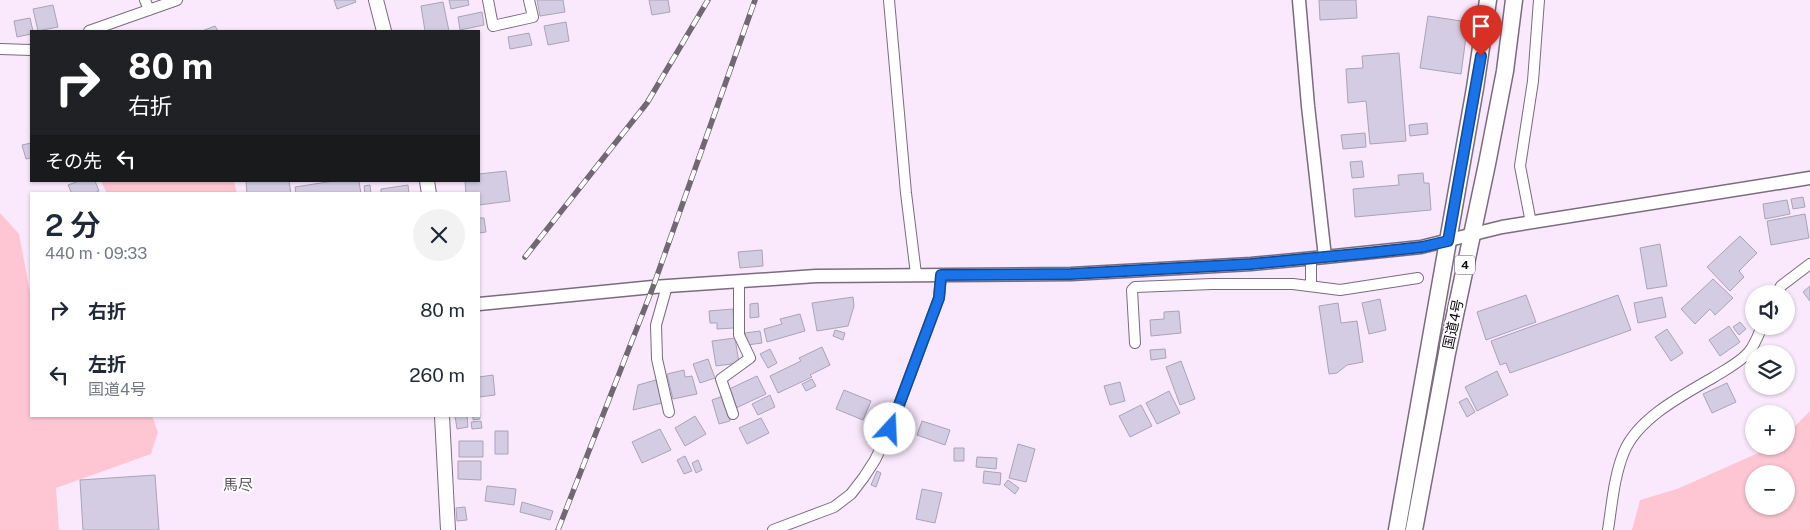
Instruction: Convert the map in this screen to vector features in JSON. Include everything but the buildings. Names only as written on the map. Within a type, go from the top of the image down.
[{"type":"highway","name":"国道4号","points":[[1397,530],[1480,59],[1488,0]]},
{"type":"highway","name":"国道4号","points":[[1414,530],[1505,71],[1514,0]]},
{"type":"main road","points":[[376,0],[384,30]]},
{"type":"main road","points":[[442,417],[448,530]]},
{"type":"street","points":[[145,0],[150,10]]},
{"type":"street","points":[[92,30],[177,0]]},
{"type":"street","points":[[488,0],[493,26],[532,17],[529,0]]},
{"type":"street","points":[[889,0],[906,193],[916,274]]},
{"type":"street","points":[[1299,0],[1308,106],[1325,257]]},
{"type":"street","points":[[1531,223],[1520,166],[1533,81],[1540,0]]},
{"type":"street","points":[[0,49],[30,50]]},
{"type":"street","points":[[480,304],[668,286],[816,276],[1071,274],[1325,257],[1422,247],[1496,229],[1810,178]]},
{"type":"street","points":[[1311,258],[1311,286]]},
{"type":"street","points":[[1782,285],[1810,264]]},
{"type":"street","points":[[773,530],[834,507],[851,494],[864,477],[875,460],[890,429],[939,298],[941,275]]},
{"type":"street","points":[[1135,343],[1132,290],[1135,287],[1212,284],[1311,286],[1340,290],[1418,278]]},
{"type":"street","points":[[733,414],[721,379],[750,358],[739,335],[739,282]]},
{"type":"street","points":[[668,286],[656,325],[657,359],[669,412]]},
{"type":"street","points":[[1608,530],[1617,472],[1624,450],[1637,431],[1652,417],[1683,395],[1729,368],[1746,355],[1755,344],[1758,335]]},
{"type":"shaded area","points":[[101,182],[234,182],[237,192],[106,192]]},
{"type":"shaded area","points":[[0,213],[19,234],[30,292],[30,417],[152,417],[158,432],[151,454],[56,488],[59,530],[0,530]]},
{"type":"shaded area","points":[[1810,411],[1810,530],[1632,530],[1640,500],[1677,489],[1754,455],[1795,455],[1795,426]]},
{"type":"railway","points":[[525,257],[647,103],[708,0]]},
{"type":"railway","points":[[558,530],[653,287],[755,0]]},
{"type":"district","name":"馬尽","points":[[238,484]]},
{"type":"route","points":[[890,429],[939,298],[941,275],[1071,274],[1251,264],[1422,247],[1448,241],[1481,56]]}]
